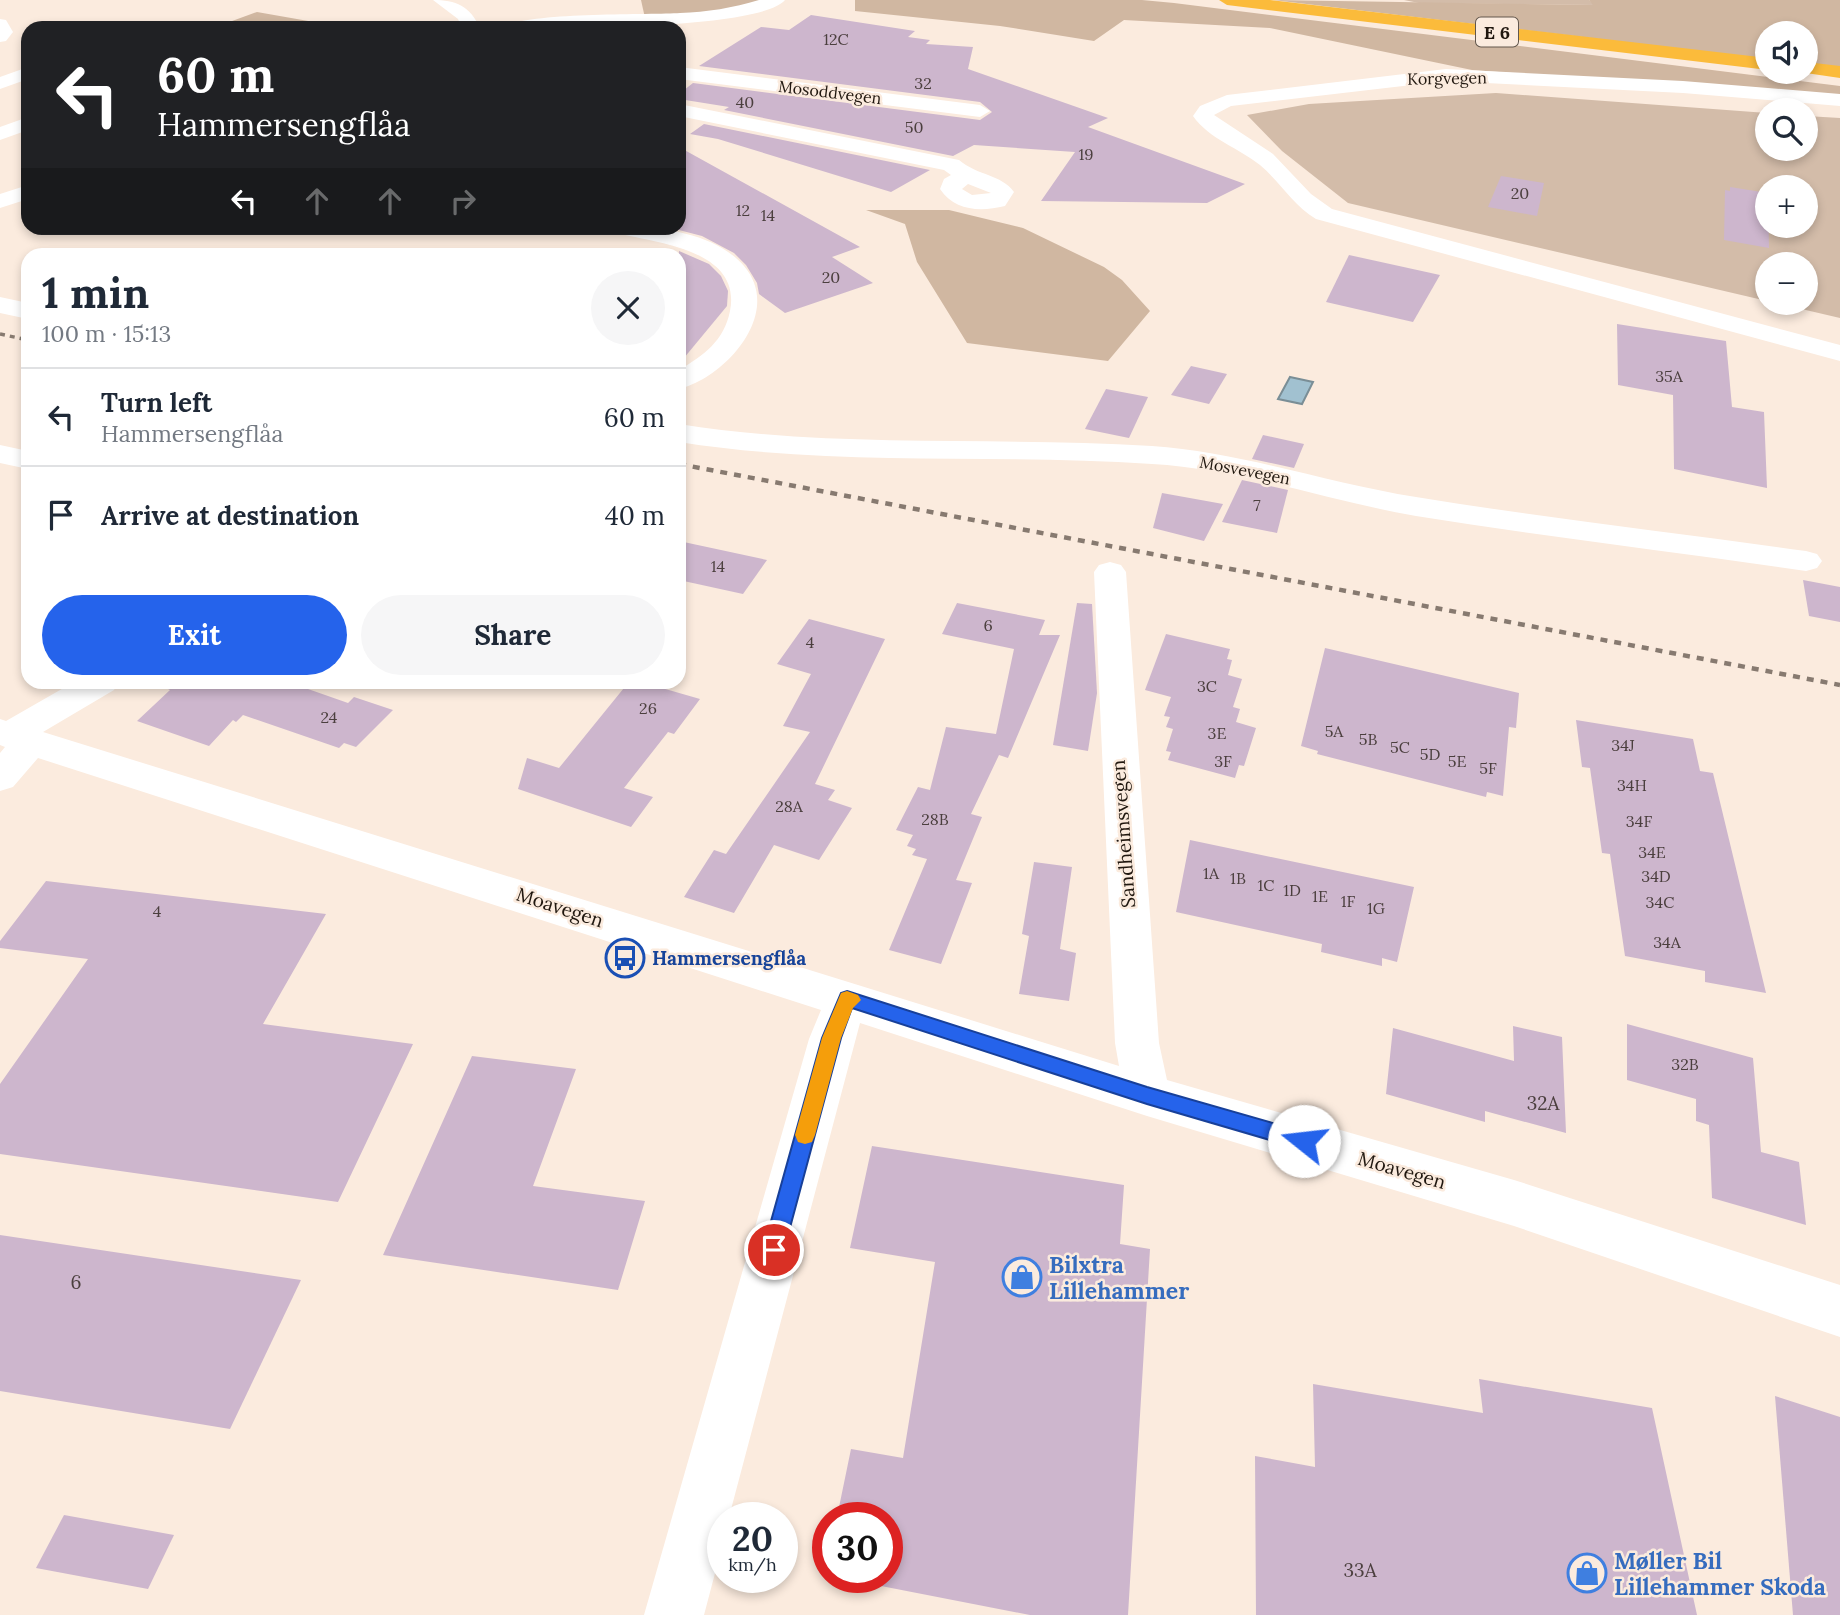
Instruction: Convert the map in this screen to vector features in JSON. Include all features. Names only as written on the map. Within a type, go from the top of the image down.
[{"type":"highway","name":"E 6","points":[[1227,0],[1755,62]]},
{"type":"highway","points":[[1818,69],[1840,72]]},
{"type":"street","points":[[441,0],[466,16],[468,21]]},
{"type":"street","points":[[591,21],[691,18],[731,12],[777,0]]},
{"type":"street","points":[[0,24],[4,32],[0,37]]},
{"type":"street","name":"Mosoddvegen","points":[[686,74],[980,111]]},
{"type":"street","name":"Korgvegen","points":[[1840,100],[1683,87],[1446,75],[1262,96],[1227,102],[1207,110],[1203,116],[1213,126],[1272,163],[1310,207],[1346,221],[1840,353]]},
{"type":"street","points":[[0,83],[21,76]]},
{"type":"street","points":[[686,111],[951,165],[965,176]]},
{"type":"street","points":[[0,134],[21,126]]},
{"type":"street","points":[[0,201],[21,194]]},
{"type":"street","points":[[648,235],[708,252],[731,266],[743,286],[745,304],[736,332],[728,346],[686,376]]},
{"type":"street","points":[[0,305],[21,310]]},
{"type":"street","name":"Mosvevegen","points":[[686,434],[723,440],[898,451],[1154,456],[1244,469],[1413,506],[1807,561]]},
{"type":"street","points":[[0,454],[21,458]]},
{"type":"street","name":"Sandheimsvegen","points":[[1110,572],[1137,1042],[1147,1095]]},
{"type":"street","points":[[0,777],[14,736],[91,689]]},
{"type":"street","name":"Moavegen","points":[[14,736],[1147,1095],[1514,1203],[1840,1311]]},
{"type":"street","points":[[674,1615],[831,1038],[847,999]]},
{"type":"shaded area","points":[[641,0],[764,0],[718,12],[645,18]]},
{"type":"shaded area","points":[[855,0],[1142,0],[1755,75],[1755,84],[1818,83],[1840,86],[1840,97],[1472,70],[1270,28],[1124,20],[1094,41],[1000,26],[855,11]]},
{"type":"shaded area","points":[[1273,0],[1593,5],[1589,0],[1840,0],[1840,67],[1818,64],[1818,21],[1755,21],[1755,58]]},
{"type":"shaded area","points":[[1404,0],[1589,0],[1595,5],[1419,3]]},
{"type":"shaded area","points":[[257,12],[308,21],[232,21]]},
{"type":"shaded area","points":[[1496,93],[1755,112],[1755,161],[1818,161],[1818,117],[1840,118],[1840,318],[1818,313],[1818,252],[1755,252],[1755,298],[1348,203],[1282,151],[1247,115],[1309,104]]},
{"type":"shaded area","points":[[866,210],[949,210],[1023,228],[1104,267],[1122,280],[1150,311],[1108,361],[967,343],[917,262],[905,224]]},
{"type":"water","points":[[1290,377],[1313,382],[1302,404],[1278,399]]},
{"type":"building","points":[[811,15],[915,31],[908,37],[930,40],[926,44],[973,47],[968,69],[1108,118],[1088,127],[1245,184],[1207,203],[1041,201],[1075,152],[974,145],[953,156],[686,100],[686,88],[693,83],[980,120],[992,112],[980,102],[699,66],[761,27],[789,30]]},
{"type":"building","points":[[704,124],[930,170],[891,192],[718,139],[690,134]]},
{"type":"building","points":[[686,151],[860,247],[832,257],[873,283],[785,313],[759,294],[757,283],[746,265],[734,253],[702,236],[686,232]]},
{"type":"building","points":[[1501,176],[1544,183],[1537,216],[1488,207]]},
{"type":"building","points":[[1730,187],[1755,191],[1755,238],[1769,238],[1769,248],[1724,240],[1725,190],[1730,191]]},
{"type":"building","points":[[686,254],[709,264],[721,276],[728,291],[727,306],[686,356]]},
{"type":"building","points":[[1349,255],[1440,275],[1413,322],[1326,302]]},
{"type":"building","points":[[1617,324],[1726,341],[1732,407],[1764,412],[1767,488],[1674,469],[1673,395],[1618,385]]},
{"type":"building","points":[[1191,366],[1227,374],[1209,404],[1171,395]]},
{"type":"building","points":[[1106,389],[1148,397],[1129,438],[1085,429]]},
{"type":"building","points":[[1263,435],[1304,444],[1294,468],[1252,459]]},
{"type":"building","points":[[1242,480],[1288,490],[1277,533],[1222,522]]},
{"type":"building","points":[[1162,493],[1223,504],[1204,541],[1153,528]]},
{"type":"building","points":[[686,543],[767,560],[743,594],[686,582]]},
{"type":"building","points":[[1803,580],[1840,587],[1840,622],[1809,616]]},
{"type":"building","points":[[957,603],[1045,620],[1039,635],[1060,635],[1008,758],[999,755],[971,814],[982,817],[956,880],[972,883],[941,964],[889,950],[927,859],[912,855],[916,849],[907,846],[913,835],[896,830],[918,787],[930,790],[946,727],[996,734],[1014,649],[942,634]]},
{"type":"building","points":[[1077,603],[1092,604],[1097,693],[1088,751],[1053,745]]},
{"type":"building","points":[[809,619],[885,639],[815,784],[835,790],[828,800],[852,808],[819,860],[774,845],[734,913],[684,897],[714,850],[726,854],[810,732],[783,726],[811,674],[777,664]]},
{"type":"building","points":[[1166,634],[1230,649],[1227,659],[1232,660],[1228,675],[1242,679],[1233,707],[1240,709],[1236,722],[1256,728],[1244,766],[1239,765],[1235,778],[1168,760],[1171,752],[1166,751],[1173,729],[1166,727],[1170,717],[1164,716],[1171,697],[1145,690]]},
{"type":"building","points":[[1325,648],[1519,693],[1516,728],[1509,727],[1503,796],[1487,792],[1486,797],[1317,754],[1318,751],[1301,746]]},
{"type":"building","points":[[168,689],[308,689],[348,703],[354,697],[393,710],[356,747],[344,743],[339,748],[243,715],[236,722],[233,720],[209,746],[137,721],[170,690]]},
{"type":"building","points":[[623,689],[665,689],[700,699],[674,734],[668,732],[624,788],[653,797],[631,827],[518,789],[527,758],[559,768]]},
{"type":"building","points":[[1576,720],[1693,739],[1700,771],[1713,773],[1766,993],[1705,982],[1705,971],[1625,956],[1610,854],[1602,853],[1590,768],[1582,767]]},
{"type":"building","points":[[1190,840],[1414,887],[1397,962],[1382,958],[1382,966],[1321,952],[1322,944],[1176,912]]},
{"type":"building","points":[[1034,862],[1072,867],[1060,949],[1076,953],[1069,1001],[1019,994],[1029,936],[1022,934]]},
{"type":"building","points":[[46,881],[326,914],[263,1024],[413,1044],[338,1202],[0,1154],[0,1084],[88,959],[0,948],[0,941]]},
{"type":"building","points":[[1627,1024],[1753,1058],[1761,1152],[1799,1162],[1806,1225],[1712,1198],[1709,1125],[1696,1121],[1696,1099],[1627,1080]]},
{"type":"building","points":[[1513,1026],[1562,1037],[1566,1133],[1485,1111],[1485,1122],[1386,1094],[1393,1028],[1514,1061]]},
{"type":"building","points":[[472,1056],[576,1069],[533,1186],[645,1201],[618,1290],[383,1255]]},
{"type":"building","points":[[872,1146],[1124,1185],[1120,1244],[1150,1249],[1128,1615],[1030,1615],[903,1590],[903,1502],[840,1502],[851,1449],[903,1458],[935,1262],[850,1248]]},
{"type":"building","points":[[0,1235],[301,1280],[230,1429],[0,1391]]},
{"type":"building","points":[[1479,1379],[1652,1408],[1697,1615],[1256,1615],[1255,1456],[1315,1467],[1313,1384],[1483,1413]]},
{"type":"building","points":[[1775,1396],[1840,1417],[1840,1615],[1793,1615]]},
{"type":"building","points":[[64,1515],[174,1535],[148,1589],[36,1568]]},
{"type":"railway","points":[[0,334],[21,338]]},
{"type":"railway","points":[[686,465],[1840,685]]},
{"type":"slow traffic","points":[[805,1135],[831,1038],[847,999],[852,1000]]},
{"type":"place","name":"Hammersengflåa","points":[[625,958]]},
{"type":"place","name":"Bilxtra Lillehammer","points":[[1022,1277]]},
{"type":"place","name":"Møller Bil Lillehammer Skoda","points":[[1587,1573]]},
{"type":"route","points":[[774,1250],[831,1038],[847,999],[1147,1095],[1304,1141]]}]
